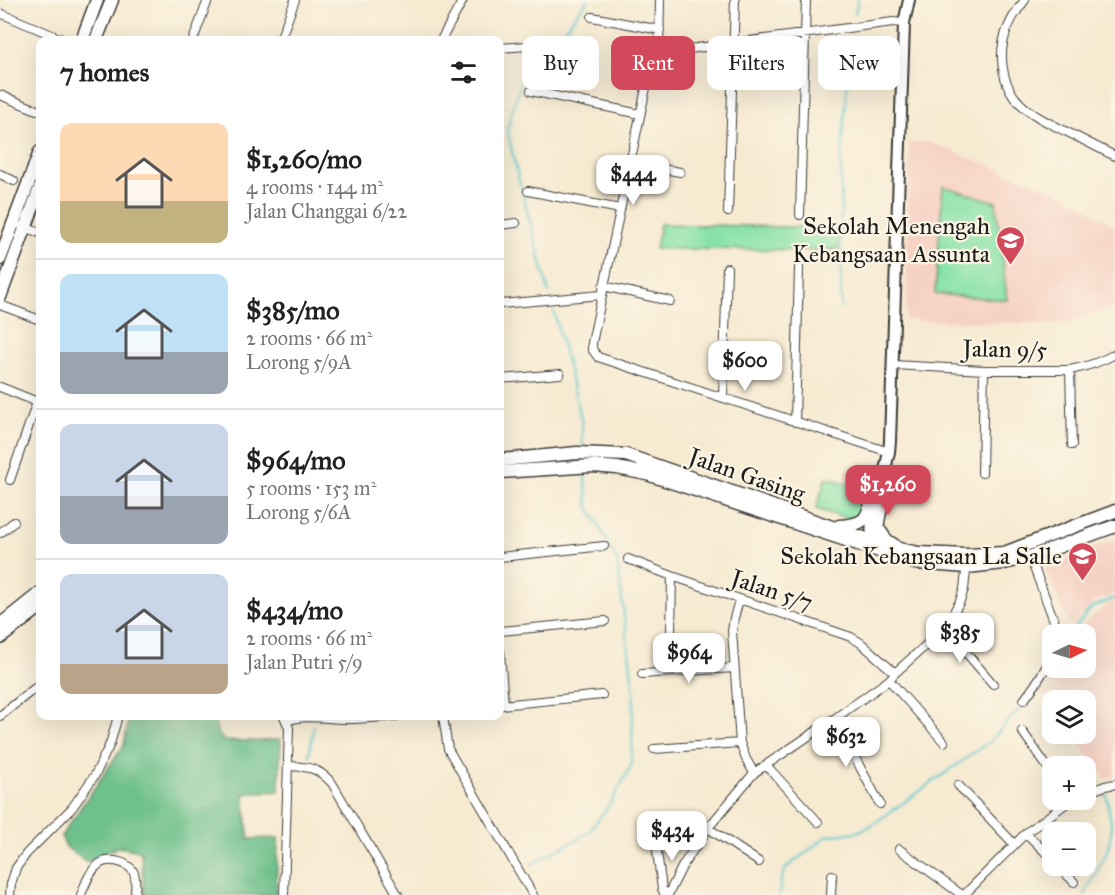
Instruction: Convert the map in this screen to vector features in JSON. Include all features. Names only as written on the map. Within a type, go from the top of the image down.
[{"type":"main road","points":[[84,36],[97,0]]},
{"type":"main road","points":[[98,36],[112,0]]},
{"type":"main road","points":[[0,297],[36,166]]},
{"type":"main road","points":[[0,259],[36,195]]},
{"type":"main road","name":"Jalan Gasing","points":[[504,460],[577,453],[626,455],[832,527],[915,563],[967,561],[1004,563],[1030,557],[1115,526]]},
{"type":"main road","name":"Jalan Gasing","points":[[504,471],[593,466],[617,468],[647,474],[875,546],[967,561],[1004,553],[1115,511]]},
{"type":"main road","points":[[832,527],[855,525],[861,522],[869,512],[874,495],[881,488]]},
{"type":"main road","points":[[881,488],[883,500],[878,528],[886,540],[900,549]]},
{"type":"main road","points":[[0,625],[36,596]]},
{"type":"main road","points":[[0,638],[36,610]]},
{"type":"street","points":[[194,36],[208,0]]},
{"type":"street","points":[[282,36],[295,0]]},
{"type":"street","points":[[443,36],[464,0]]},
{"type":"street","points":[[660,0],[660,36]]},
{"type":"street","points":[[734,36],[735,0]]},
{"type":"street","points":[[801,215],[806,0]]},
{"type":"street","points":[[875,546],[873,518],[889,452],[904,23],[909,0]]},
{"type":"street","points":[[1025,0],[1017,9],[1005,32],[1002,48],[1003,70],[1013,96],[1035,116],[1115,156]]},
{"type":"street","points":[[0,13],[55,36]]},
{"type":"street","points":[[592,17],[660,30]]},
{"type":"street","points":[[784,36],[893,22],[904,23]]},
{"type":"street","points":[[504,48],[522,46]]},
{"type":"street","points":[[645,90],[592,343],[595,354],[598,357],[889,452]]},
{"type":"street","points":[[728,212],[732,90]]},
{"type":"street","points":[[531,91],[640,114]]},
{"type":"street","points":[[0,95],[36,110]]},
{"type":"street","points":[[630,163],[680,172]]},
{"type":"street","points":[[0,174],[14,181]]},
{"type":"street","points":[[528,191],[620,209]]},
{"type":"street","points":[[504,224],[516,223]]},
{"type":"street","points":[[19,225],[36,231]]},
{"type":"street","points":[[723,398],[727,268]]},
{"type":"street","points":[[795,422],[799,268]]},
{"type":"street","points":[[603,286],[670,301]]},
{"type":"street","points":[[504,304],[601,296]]},
{"type":"street","points":[[0,305],[36,318]]},
{"type":"street","name":"Jalan 9/5","points":[[892,365],[984,370],[1070,370],[1115,354]]},
{"type":"street","points":[[982,472],[984,370]]},
{"type":"street","points":[[1070,370],[1072,445]]},
{"type":"street","points":[[504,379],[560,374]]},
{"type":"street","points":[[0,387],[36,402]]},
{"type":"street","points":[[10,480],[36,411]]},
{"type":"street","points":[[0,533],[14,522]]},
{"type":"street","points":[[504,557],[604,546]]},
{"type":"street","points":[[1030,557],[1055,624]]},
{"type":"street","name":"Jalan 5/7","points":[[628,559],[739,600],[851,637],[895,673]]},
{"type":"street","points":[[656,836],[662,889],[667,895],[683,865],[708,828],[754,773],[889,680],[945,628],[960,602],[967,561]]},
{"type":"street","points":[[671,633],[672,576]]},
{"type":"street","points":[[739,600],[732,631],[740,743],[754,773]]},
{"type":"street","points":[[504,631],[605,621]]},
{"type":"street","points":[[945,628],[993,684]]},
{"type":"street","points":[[642,674],[734,668]]},
{"type":"street","points":[[1024,700],[1042,674]]},
{"type":"street","points":[[889,680],[944,742]]},
{"type":"street","points":[[0,716],[36,687]]},
{"type":"street","points":[[504,705],[602,695]]},
{"type":"street","points":[[10,895],[16,868],[27,853],[72,808],[95,774],[110,744],[117,720]]},
{"type":"street","points":[[284,895],[289,728],[287,720]]},
{"type":"street","points":[[444,720],[448,749],[533,895]]},
{"type":"street","points":[[834,720],[880,804]]},
{"type":"street","points":[[1022,731],[1042,759]]},
{"type":"street","points":[[654,749],[740,743]]},
{"type":"street","points":[[766,765],[818,822]]},
{"type":"street","points":[[288,766],[311,767],[324,774],[332,783],[398,895]]},
{"type":"street","points":[[1096,790],[1115,784]]},
{"type":"street","points":[[958,785],[1014,844]]},
{"type":"street","points":[[899,849],[966,894],[1014,844],[1057,810]]},
{"type":"street","points":[[708,828],[759,862]]},
{"type":"street","points":[[1026,833],[1042,849]]},
{"type":"street","points":[[81,895],[98,865],[104,861],[112,861],[126,864],[133,871],[136,880],[135,895]]},
{"type":"street","points":[[831,895],[832,874]]},
{"type":"street","points":[[1068,876],[1074,882]]},
{"type":"shaded area","name":"Sekolah Menengah Kebangsaan Assunta","points":[[929,142],[1070,197],[1115,227],[1115,305],[1065,324],[906,320],[909,143]]},
{"type":"shaded area","name":"Sekolah Kebangsaan La Salle","points":[[1115,539],[1115,594],[1095,601],[1074,624],[1070,624],[1045,568]]},
{"type":"shaded area","points":[[1115,600],[1115,776],[1105,778],[1096,766],[1096,756],[1088,756],[1080,744],[1096,744],[1096,690],[1042,690],[1042,694],[1040,691],[1047,678],[1096,678],[1096,624],[1083,624]]},
{"type":"green space","points":[[943,186],[996,202],[1007,300],[935,294]]},
{"type":"green space","points":[[660,224],[839,228],[838,250],[655,249]]},
{"type":"green space","points":[[826,477],[866,489],[861,516],[853,521],[816,509]]},
{"type":"green space","points":[[128,720],[214,720],[218,733],[224,741],[281,739],[279,791],[244,794],[249,839],[278,838],[276,895],[144,895],[141,851],[118,847],[87,862],[67,848],[61,836],[124,745]]},
{"type":"waterway","points":[[549,293],[507,129],[520,84],[588,0]]},
{"type":"waterway","points":[[855,14],[858,0]]},
{"type":"waterway","points":[[841,308],[841,163],[847,90]]},
{"type":"waterway","points":[[554,312],[582,422],[583,448]]},
{"type":"waterway","points":[[532,864],[588,833],[610,804],[631,766],[634,691],[617,561],[588,505],[585,475]]},
{"type":"waterway","points":[[1078,624],[1091,608],[1115,598]]},
{"type":"waterway","points":[[779,895],[786,868],[827,836],[857,832],[872,825],[989,742],[1033,695],[1043,678]]},
{"type":"waterway","points":[[309,756],[314,726]]},
{"type":"waterway","points":[[1085,895],[1108,850],[1112,828],[1106,794]]},
{"type":"place","name":"Sekolah Menengah Kebangsaan Assunta","points":[[1011,266]]},
{"type":"place","name":"Sekolah Kebangsaan La Salle","points":[[1083,582]]}]
